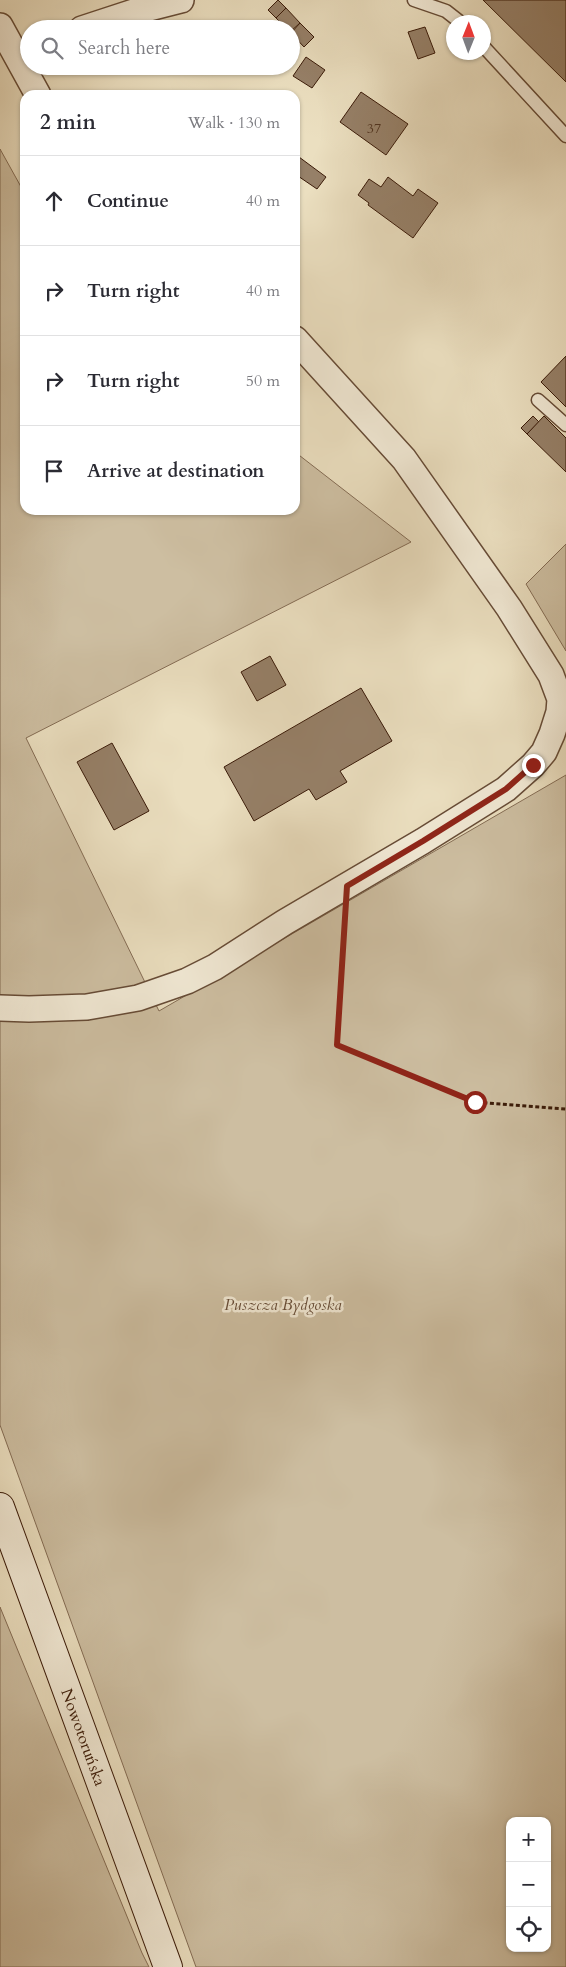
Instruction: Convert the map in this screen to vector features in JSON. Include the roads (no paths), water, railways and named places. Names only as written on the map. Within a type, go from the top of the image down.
[{"type":"main road","name":"Nowotoruńska","points":[[0,1507],[168,1967]]},
{"type":"street","points":[[110,20],[181,0]]},
{"type":"street","points":[[0,26],[20,51]]},
{"type":"street","points":[[30,75],[36,90]]},
{"type":"street","points":[[0,1008],[86,1007],[138,998],[164,990],[215,967],[285,922],[423,841],[506,789],[544,752],[562,713],[560,699],[551,675],[509,608],[473,556],[404,459],[300,345]]},
{"type":"lane","points":[[414,0],[446,11],[451,15]]},
{"type":"lane","points":[[491,55],[566,136]]},
{"type":"lane","points":[[538,400],[566,425]]},
{"type":"park label","name":"Puszcza Bydgoska","points":[[283,1304]]}]
